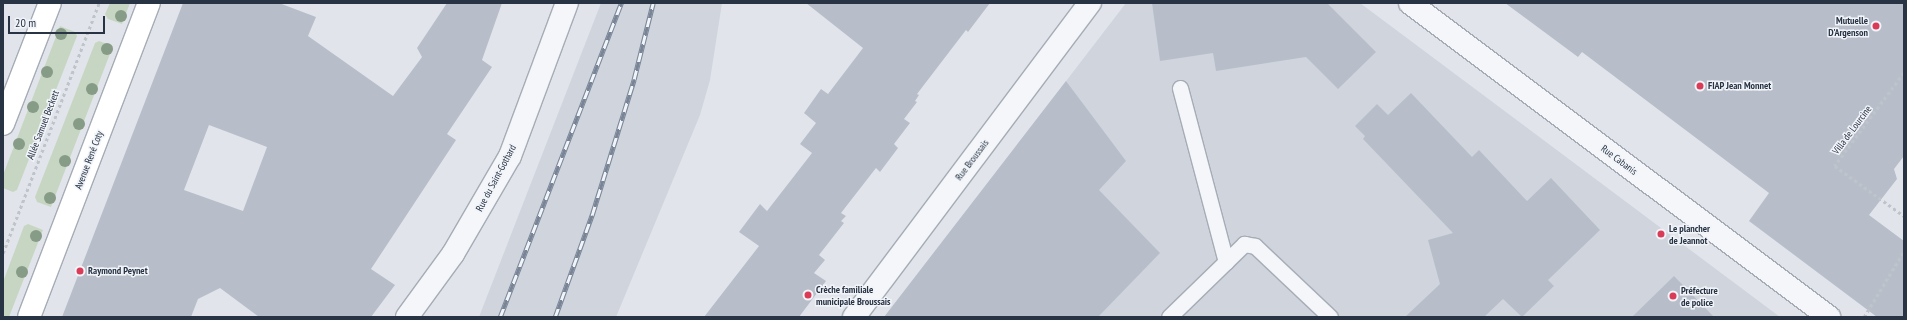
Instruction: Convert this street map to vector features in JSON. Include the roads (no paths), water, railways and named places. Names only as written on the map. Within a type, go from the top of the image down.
[{"type":"street","points":[[3,124],[50,3]]},
{"type":"street","name":"Avenue René Coty","points":[[29,317],[149,3]]},
{"type":"street","name":"Rue du Saint-Gothard","points":[[408,317],[453,254],[510,156],[567,3]]},
{"type":"street","name":"Rue Broussais","points":[[854,317],[1090,3]]},
{"type":"street","name":"Rue Cabanis","points":[[1410,3],[1829,317]]},
{"type":"lane","points":[[1180,88],[1226,262]]},
{"type":"lane","points":[[1169,317],[1244,244],[1255,246],[1330,317]]},
{"type":"railway","points":[[500,317],[621,3]]},
{"type":"railway","points":[[555,317],[592,215],[634,79],[653,3]]},
{"type":"place","name":"Mutuelle D'Argenson","points":[[1876,26]]},
{"type":"place","name":"FIAP Jean Monnet","points":[[1700,86]]},
{"type":"place","name":"Le plancher de Jeannot","points":[[1661,234]]},
{"type":"place","name":"Raymond Peynet","points":[[80,271]]},
{"type":"place","name":"Crèche familiale municipale Broussais","points":[[808,295]]},
{"type":"place","name":"Préfecture de police","points":[[1673,296]]}]
